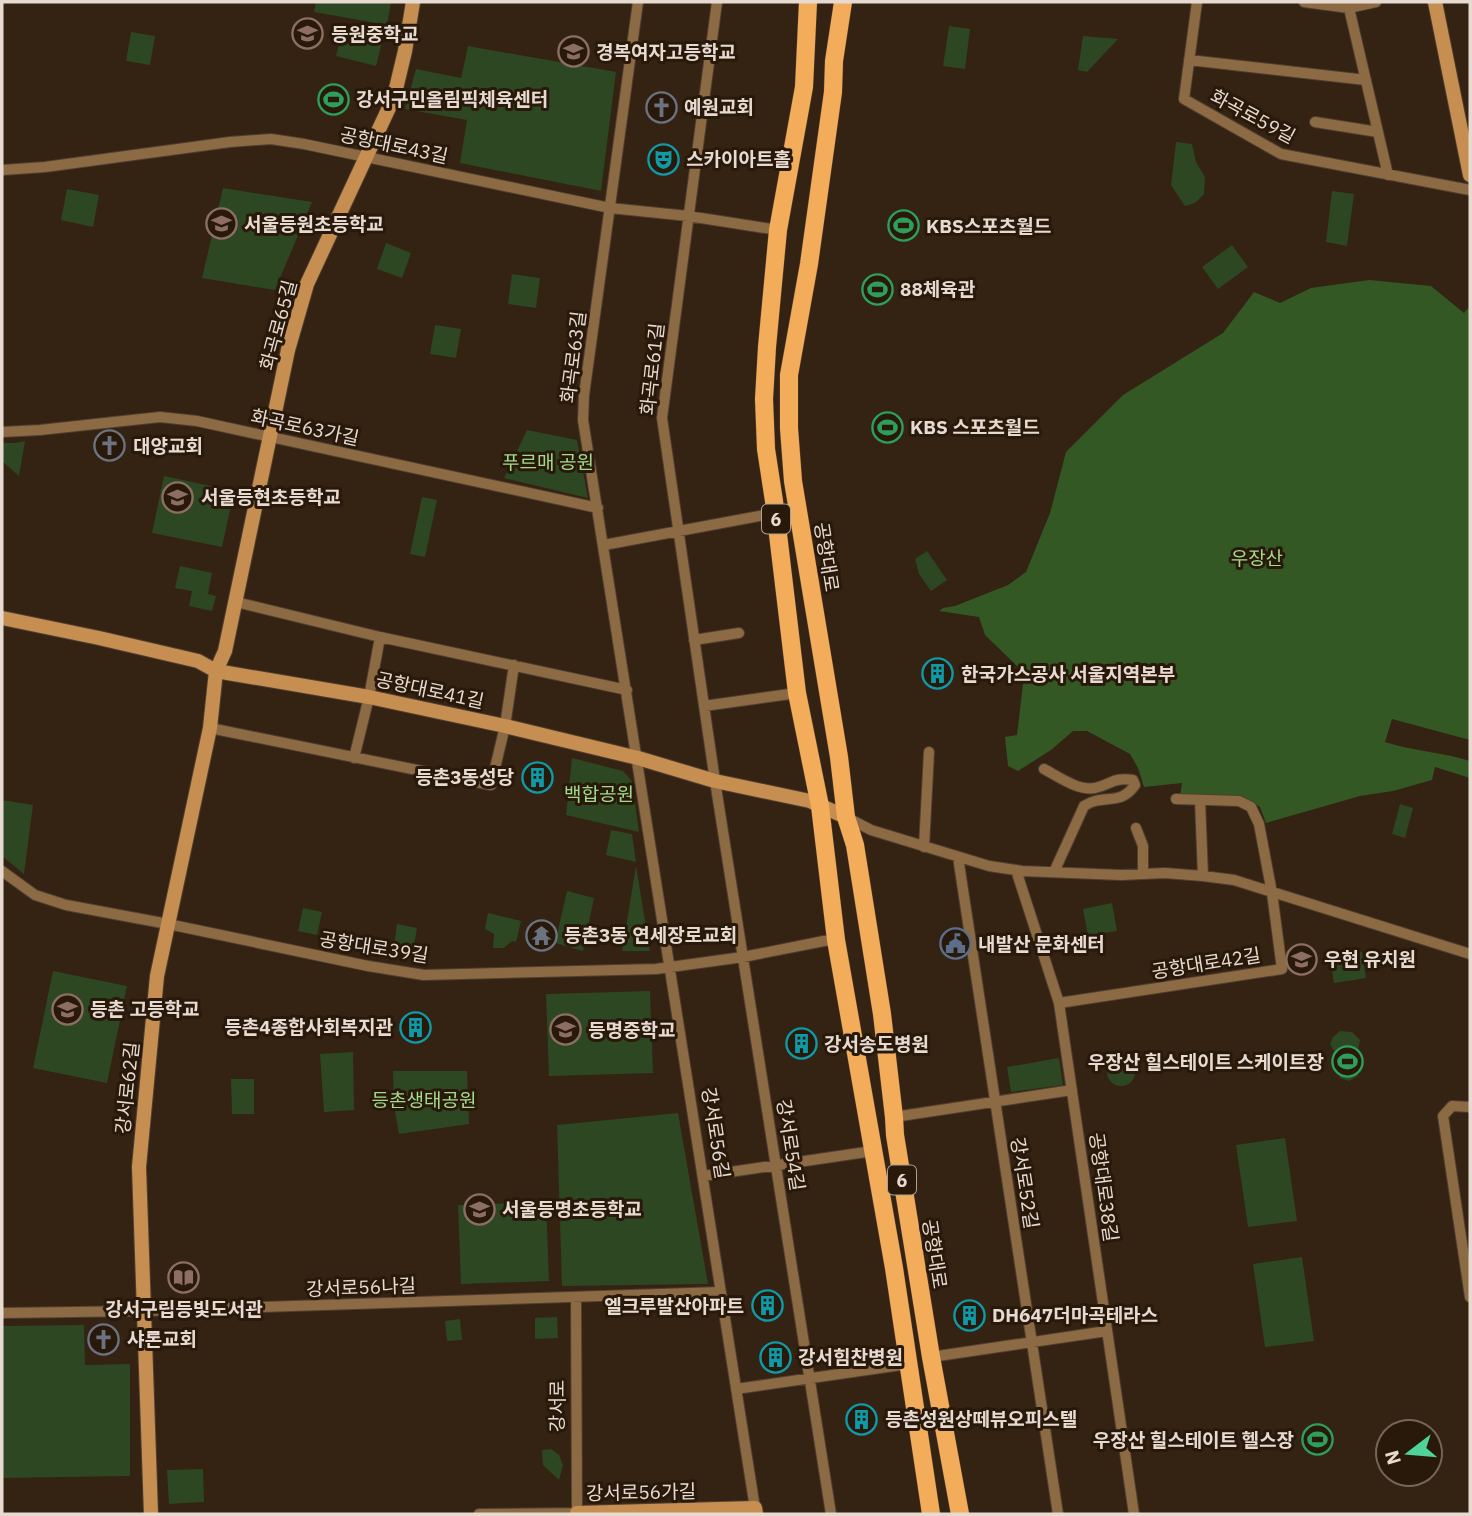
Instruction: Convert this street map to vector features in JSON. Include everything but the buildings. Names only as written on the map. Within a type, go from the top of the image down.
[{"type":"main road","name":"6","points":[[808,2],[804,88],[778,230],[767,347],[764,398],[766,449],[797,692],[820,806],[836,940],[931,1514]]},
{"type":"main road","name":"공항대로","points":[[843,2],[809,264],[789,375],[793,481],[837,744],[846,817],[855,845],[882,1014],[895,1135],[960,1514]]},
{"type":"street","name":"화곡로65길","points":[[216,671],[225,651],[288,350],[307,284],[394,97],[413,2]]},
{"type":"street","name":"화곡로63길","points":[[638,2],[584,395],[583,420],[638,758]]},
{"type":"street","name":"화곡로61길","points":[[715,781],[662,418],[717,2]]},
{"type":"street","name":"화곡로59길","points":[[1197,2],[1184,99],[1281,154],[1470,190]]},
{"type":"street","points":[[1304,2],[1349,8],[1376,2]]},
{"type":"street","points":[[1435,2],[1470,175]]},
{"type":"street","points":[[1349,8],[1388,174]]},
{"type":"street","name":"화곡로59길","points":[[1189,60],[1366,80]]},
{"type":"street","name":"화곡로59길","points":[[1315,122],[1378,132]]},
{"type":"street","name":"공항대로43길","points":[[2,170],[271,139],[610,208],[688,216],[778,230]]},
{"type":"street","name":"화곡로63가길","points":[[2,432],[160,417],[197,421],[598,508]]},
{"type":"street","points":[[604,545],[775,513]]},
{"type":"street","points":[[236,602],[380,637],[627,690]]},
{"type":"street","name":"공항대로41길","points":[[2,618],[198,661],[216,671],[369,696],[505,726],[638,758],[715,781],[810,802],[846,817]]},
{"type":"street","points":[[694,640],[739,633]]},
{"type":"street","points":[[354,758],[380,637]]},
{"type":"street","points":[[210,728],[491,785],[505,726],[514,665]]},
{"type":"street","name":"강서로62길","points":[[150,1514],[139,1167],[158,976],[210,728],[216,671]]},
{"type":"street","points":[[704,706],[797,692]]},
{"type":"street","points":[[924,847],[929,752]]},
{"type":"street","name":"강서로56길","points":[[638,758],[755,1511]]},
{"type":"street","points":[[1044,769],[1071,784],[1085,788],[1096,788],[1121,778],[1133,780],[1135,785],[1129,794],[1117,799],[1091,801],[1084,806],[1054,872]]},
{"type":"street","name":"강서로54길","points":[[715,781],[831,1514]]},
{"type":"street","name":"공항대로42길","points":[[1059,1003],[1282,969],[1272,892],[1259,824],[1251,807],[1239,801],[1176,799]]},
{"type":"street","points":[[1200,800],[1203,876]]},
{"type":"street","points":[[846,817],[871,830],[989,866],[1016,870],[1121,875],[1165,873],[1234,880],[1470,954]]},
{"type":"street","points":[[1136,828],[1143,846],[1143,874]]},
{"type":"street","name":"강서로52길","points":[[958,857],[1058,1514]]},
{"type":"street","name":"공항대로38길","points":[[1016,870],[1059,1003],[1134,1514]]},
{"type":"street","name":"공항대로39길","points":[[2,871],[35,895],[66,905],[424,975],[656,969],[836,940]]},
{"type":"street","points":[[894,1117],[1072,1090]]},
{"type":"street","points":[[1470,1107],[1452,1106],[1443,1116],[1470,1297]]},
{"type":"street","points":[[703,1176],[873,1151]]},
{"type":"street","name":"강서로56나길","points":[[2,1313],[144,1311],[721,1292]]},
{"type":"street","name":"강서로","points":[[576,1297],[577,1514]]},
{"type":"street","points":[[931,1357],[1107,1331]]},
{"type":"street","points":[[736,1389],[908,1364]]},
{"type":"street","name":"강서로56가길","points":[[479,1514],[755,1511]]},
{"type":"green space","points":[[316,2],[391,2],[387,25],[314,12]]},
{"type":"green space","points":[[949,26],[970,29],[965,69],[943,66]]},
{"type":"green space","points":[[131,32],[155,36],[150,65],[126,61]]},
{"type":"green space","points":[[342,32],[382,42],[376,66],[336,56]]},
{"type":"green space","points":[[1083,36],[1118,39],[1087,72],[1078,70]]},
{"type":"green space","points":[[468,46],[616,72],[601,191],[460,163],[467,120],[405,109],[416,69],[461,78]]},
{"type":"green space","points":[[1176,142],[1192,144],[1196,162],[1205,177],[1204,194],[1195,203],[1185,206],[1171,185]]},
{"type":"green space","points":[[223,188],[312,202],[275,290],[202,278]]},
{"type":"green space","points":[[67,189],[99,195],[93,227],[61,220]]},
{"type":"green space","points":[[1332,191],[1354,194],[1347,246],[1326,242]]},
{"type":"green space","points":[[386,243],[411,253],[402,278],[377,269]]},
{"type":"green space","points":[[1232,245],[1248,267],[1218,289],[1202,267]]},
{"type":"green space","points":[[512,274],[540,278],[536,308],[508,304]]},
{"type":"green space","name":"우장산","points":[[1369,280],[1431,286],[1464,313],[1470,306],[1470,740],[1392,719],[1385,742],[1470,761],[1470,778],[1435,767],[1432,780],[1393,791],[1360,796],[1266,823],[1260,807],[1246,798],[1180,796],[1182,783],[1144,787],[1130,754],[1087,731],[1073,731],[1051,750],[1018,771],[1008,766],[1005,737],[1017,735],[1022,671],[985,635],[979,617],[939,611],[1008,585],[1026,572],[1050,513],[1066,452],[1123,395],[1223,333],[1254,292],[1280,303],[1311,288]]},
{"type":"green space","points":[[435,325],[461,329],[456,358],[430,354]]},
{"type":"green space","name":"푸르매 공원","points":[[527,430],[577,440],[588,498],[504,478]]},
{"type":"green space","points":[[25,441],[19,476],[2,461],[2,443]]},
{"type":"green space","points":[[164,476],[234,491],[222,547],[152,533]]},
{"type":"green space","points":[[422,497],[437,500],[425,557],[410,554]]},
{"type":"green space","points":[[927,551],[947,580],[931,591],[919,574],[915,559]]},
{"type":"green space","points":[[180,566],[212,573],[208,594],[216,596],[212,611],[189,606],[192,591],[175,588]]},
{"type":"green space","name":"백합공원","points":[[572,758],[623,771],[632,781],[639,832],[566,815]]},
{"type":"green space","points":[[2,800],[33,805],[24,874],[2,856]]},
{"type":"green space","points":[[1400,804],[1413,808],[1405,838],[1392,834]]},
{"type":"green space","points":[[611,830],[632,834],[636,862],[606,855]]},
{"type":"green space","points":[[636,866],[650,951],[622,951]]},
{"type":"green space","points":[[567,891],[594,898],[583,951],[555,943]]},
{"type":"green space","points":[[1112,903],[1117,931],[1088,936],[1083,909]]},
{"type":"green space","points":[[303,908],[322,912],[317,935],[298,931]]},
{"type":"green space","points":[[488,913],[521,921],[516,942],[512,941],[504,948],[493,948],[494,934],[485,929]]},
{"type":"green space","points":[[397,924],[417,928],[412,956],[393,953]]},
{"type":"green space","points":[[1362,952],[1366,978],[1334,983],[1330,957]]},
{"type":"green space","points":[[53,971],[127,986],[107,1083],[33,1068]]},
{"type":"green space","points":[[650,991],[653,1073],[549,1076],[546,994]]},
{"type":"green space","name":"우장산 힐스테이트 스케이트장","points":[[1340,1031],[1352,1032],[1360,1040],[1357,1056],[1358,1076],[1349,1081],[1340,1078],[1337,1056],[1330,1044]]},
{"type":"green space","points":[[353,1052],[354,1110],[324,1112],[320,1054]]},
{"type":"green space","points":[[1059,1058],[1063,1085],[1011,1092],[1007,1067]]},
{"type":"green space","points":[[1121,1058],[1131,1062],[1135,1072],[1131,1082],[1121,1086],[1111,1082],[1107,1072],[1111,1062]]},
{"type":"green space","name":"등촌생태공원","points":[[393,1071],[467,1071],[469,1124],[399,1134],[394,1106]]},
{"type":"green space","points":[[231,1079],[254,1079],[254,1114],[232,1114]]},
{"type":"green space","points":[[678,1113],[708,1284],[562,1286],[557,1125]]},
{"type":"green space","points":[[1285,1138],[1297,1221],[1248,1227],[1236,1145]]},
{"type":"green space","points":[[546,1202],[549,1281],[461,1284],[458,1205]]},
{"type":"green space","points":[[1302,1257],[1314,1341],[1265,1347],[1253,1264]]},
{"type":"green space","points":[[557,1317],[558,1338],[535,1339],[535,1318]]},
{"type":"green space","points":[[460,1319],[462,1340],[447,1341],[445,1321]]},
{"type":"green space","points":[[84,1325],[85,1365],[130,1364],[130,1476],[2,1478],[2,1326]]},
{"type":"green space","points":[[551,1449],[559,1455],[563,1465],[559,1480],[543,1465],[542,1450]]},
{"type":"green space","points":[[203,1469],[204,1502],[169,1504],[167,1470]]},
{"type":"place","name":"등원중학교","points":[[308,34]]},
{"type":"place","name":"경복여자고등학교","points":[[573,52]]},
{"type":"place","name":"강서구민올림픽체육센터","points":[[333,99]]},
{"type":"place","name":"예원교회","points":[[661,107]]},
{"type":"place","name":"스카이아트홀","points":[[663,159]]},
{"type":"place","name":"서울등원초등학교","points":[[221,224]]},
{"type":"place","name":"KBS스포츠월드","points":[[903,226]]},
{"type":"place","name":"88체육관","points":[[877,289]]},
{"type":"place","name":"KBS 스포츠월드","points":[[887,427]]},
{"type":"place","name":"대양교회","points":[[110,446]]},
{"type":"place","name":"서울등현초등학교","points":[[178,497]]},
{"type":"place","name":"한국가스공사 서울지역본부","points":[[938,674]]},
{"type":"place","name":"등촌3동성당","points":[[537,777]]},
{"type":"place","name":"등촌3동 연세장로교회","points":[[541,935]]},
{"type":"place","name":"내발산 문화센터","points":[[955,944]]},
{"type":"place","name":"우현 유치원","points":[[1301,959]]},
{"type":"place","name":"등촌 고등학교","points":[[67,1009]]},
{"type":"place","name":"등촌4종합사회복지관","points":[[416,1027]]},
{"type":"place","name":"등명중학교","points":[[565,1030]]},
{"type":"place","name":"강서송도병원","points":[[801,1044]]},
{"type":"place","name":"우장산 힐스테이트 스케이트장","points":[[1347,1062]]},
{"type":"place","name":"서울등명초등학교","points":[[479,1209]]},
{"type":"place","name":"강서구립등빛도서관","points":[[184,1278]]},
{"type":"place","name":"엘크루발산아파트","points":[[767,1306]]},
{"type":"place","name":"DH647더마곡테라스","points":[[969,1315]]},
{"type":"place","name":"샤론교회","points":[[104,1339]]},
{"type":"place","name":"강서힘찬병원","points":[[775,1357]]},
{"type":"place","name":"등촌성원상떼뷰오피스텔","points":[[862,1419]]},
{"type":"place","name":"우장산 힐스테이트 헬스장","points":[[1317,1440]]}]
